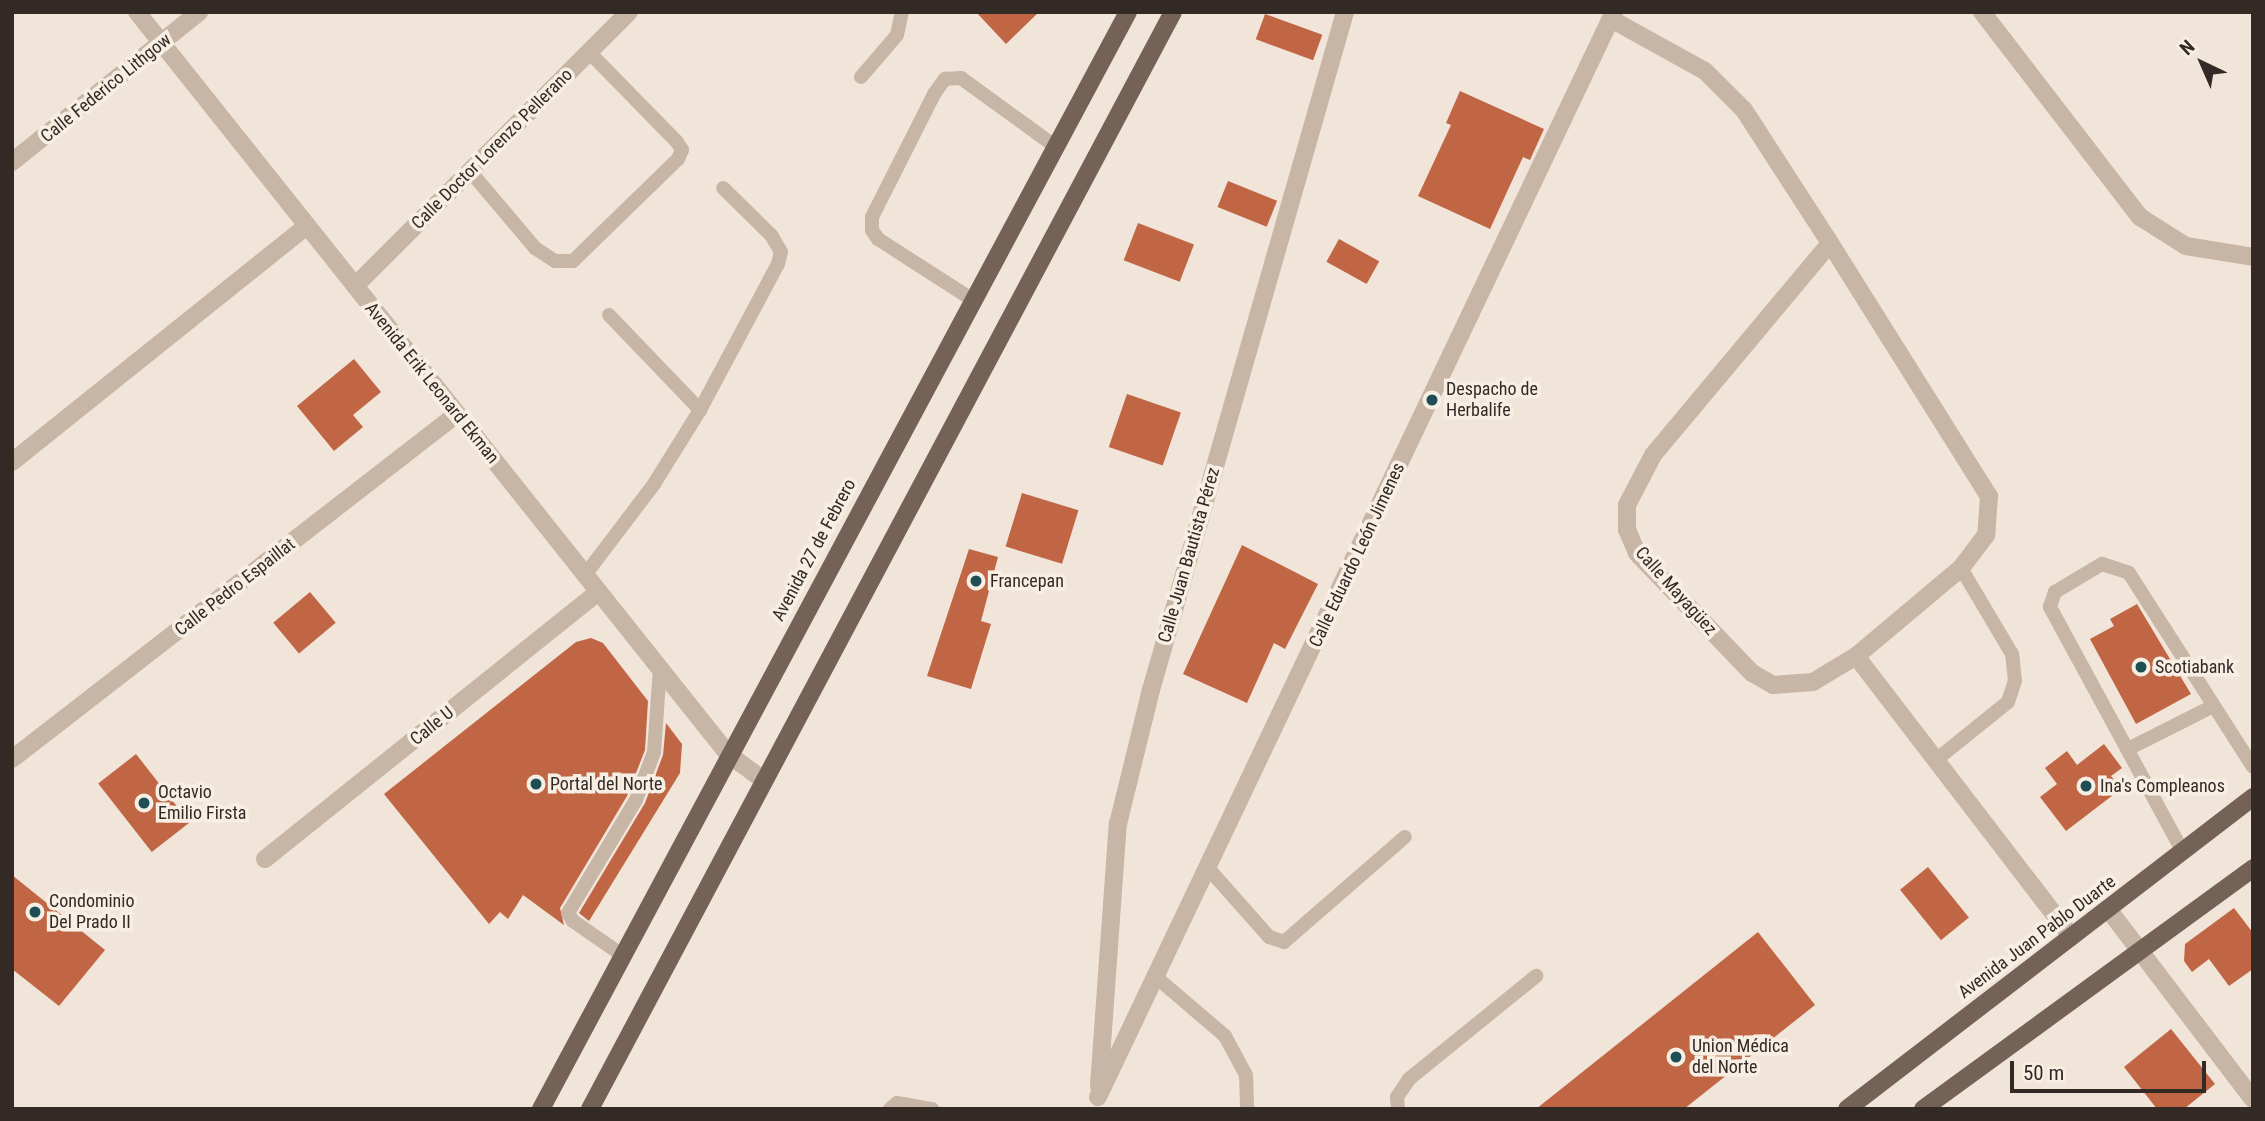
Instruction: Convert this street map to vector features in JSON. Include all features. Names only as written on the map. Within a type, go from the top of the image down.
[{"type":"main road","name":"Avenida 27 de Febrero","points":[[541,1109],[728,754],[1128,12]]},
{"type":"main road","points":[[590,1109],[762,779],[1173,12]]},
{"type":"main road","name":"Avenida Juan Pablo Duarte","points":[[1847,1109],[2253,797]]},
{"type":"main road","points":[[1923,1109],[2253,868]]},
{"type":"street","name":"Avenida Erik Leonard Ekman","points":[[137,12],[728,754],[762,779]]},
{"type":"street","name":"Calle Federico Lithgow","points":[[12,162],[199,12]]},
{"type":"street","name":"Calle Doctor Lorenzo Pellerano","points":[[355,286],[629,12]]},
{"type":"street","name":"Calle Juan Bautista Pérez","points":[[1097,1103],[1118,824],[1151,690],[1345,12]]},
{"type":"street","points":[[1982,12],[2140,217],[2186,246],[2253,257]]},
{"type":"street","name":"Calle Eduardo León Jimenes","points":[[1097,1103],[1613,16]]},
{"type":"street","name":"Calle Mayagüez","points":[[1613,16],[1705,71],[1727,89],[1829,243],[1989,496],[1986,535],[1961,568],[1856,656],[1813,682],[1773,685],[1752,673],[1637,553],[1627,530],[1627,505],[1653,455],[1829,243]]},
{"type":"street","points":[[12,462],[307,226]]},
{"type":"street","name":"Calle Pedro Espaillat","points":[[12,760],[457,414]]},
{"type":"street","name":"Calle U","points":[[265,859],[598,592]]},
{"type":"street","points":[[1856,656],[2072,937]]},
{"type":"street","points":[[2108,909],[2253,1099]]},
{"type":"lane","points":[[861,77],[897,35],[902,12]]},
{"type":"lane","points":[[470,171],[535,247],[555,261],[573,261],[678,159],[682,150],[677,142],[589,52]]},
{"type":"lane","points":[[973,300],[878,239],[872,230],[872,217],[934,94],[945,79],[961,78],[1056,147]]},
{"type":"lane","points":[[585,575],[654,484],[701,410],[781,252],[771,235],[723,188]]},
{"type":"lane","points":[[609,315],[701,410]]},
{"type":"lane","points":[[2183,852],[2050,607],[2055,593],[2102,564],[2129,573],[2253,767]]},
{"type":"lane","points":[[1936,760],[2008,702],[2015,681],[2012,654],[1961,568]]},
{"type":"lane","points":[[622,956],[573,921],[569,913],[636,800],[654,752],[660,669]]},
{"type":"lane","points":[[2128,749],[2213,706]]},
{"type":"lane","points":[[1208,868],[1269,937],[1284,942],[1405,837]]},
{"type":"lane","points":[[1156,976],[1225,1036],[1246,1075],[1247,1109]]},
{"type":"lane","points":[[1398,1109],[1397,1097],[1409,1079],[1536,976]]},
{"type":"lane","points":[[890,1109],[897,1103],[932,1109]]},
{"type":"building","points":[[976,12],[1039,12],[1006,44]]},
{"type":"building","points":[[1265,14],[1322,35],[1313,60],[1256,39]]},
{"type":"building","points":[[1460,91],[1544,129],[1530,160],[1523,157],[1490,229],[1418,196],[1451,125],[1446,123]]},
{"type":"building","points":[[1228,181],[1277,201],[1267,227],[1218,207]]},
{"type":"building","points":[[1138,223],[1194,245],[1180,282],[1124,260]]},
{"type":"building","points":[[1339,239],[1379,261],[1367,284],[1326,262]]},
{"type":"building","points":[[354,359],[381,392],[353,415],[363,427],[334,451],[297,406]]},
{"type":"building","points":[[1127,394],[1181,413],[1163,466],[1109,447]]},
{"type":"building","points":[[1022,493],[1078,510],[1062,564],[1006,547]]},
{"type":"building","points":[[1242,545],[1318,584],[1285,649],[1274,643],[1247,703],[1183,674]]},
{"type":"building","points":[[969,549],[998,557],[981,621],[991,624],[971,689],[927,676]]},
{"type":"building","points":[[310,592],[336,623],[299,653],[273,623]]},
{"type":"building","name":"Scotiabank","points":[[2137,604],[2191,694],[2136,724],[2090,639],[2114,626],[2110,619]]},
{"type":"building","name":"Portal del Norte","points":[[591,638],[603,643],[648,701],[645,750],[627,796],[560,908],[564,925],[523,895],[508,919],[500,912],[489,924],[384,794],[576,642]]},
{"type":"building","points":[[666,723],[682,744],[680,773],[589,921],[579,913],[645,803],[663,755]]},
{"type":"building","name":"Ina's Compleanos","points":[[2104,744],[2122,768],[2111,776],[2121,789],[2066,831],[2040,797],[2057,784],[2045,768],[2067,751],[2077,765]]},
{"type":"building","name":"Octavio Emilio Firsta","points":[[136,754],[190,823],[152,852],[98,784]]},
{"type":"building","points":[[1928,867],[1969,918],[1941,940],[1900,890]]},
{"type":"building","name":"Condominio Del Prado II","points":[[12,875],[105,950],[59,1006],[12,969]]},
{"type":"building","points":[[2234,908],[2253,933],[2253,969],[2229,986],[2209,959],[2192,972],[2184,961],[2185,944]]},
{"type":"building","name":"Union Médica del Norte","points":[[1758,932],[1815,1005],[1684,1109],[1536,1109]]},
{"type":"building","points":[[2171,1029],[2215,1084],[2184,1109],[2157,1109],[2124,1067]]},
{"type":"place","name":"Despacho de Herbalife","points":[[1432,400]]},
{"type":"place","name":"Francepan","points":[[976,581]]},
{"type":"place","name":"Scotiabank","points":[[2141,667]]},
{"type":"place","name":"Portal del Norte","points":[[536,784]]},
{"type":"place","name":"Ina's Compleanos","points":[[2086,786]]},
{"type":"place","name":"Octavio Emilio Firsta","points":[[144,803]]},
{"type":"place","name":"Condominio Del Prado II","points":[[35,912]]},
{"type":"place","name":"Union Médica del Norte","points":[[1676,1057]]}]
